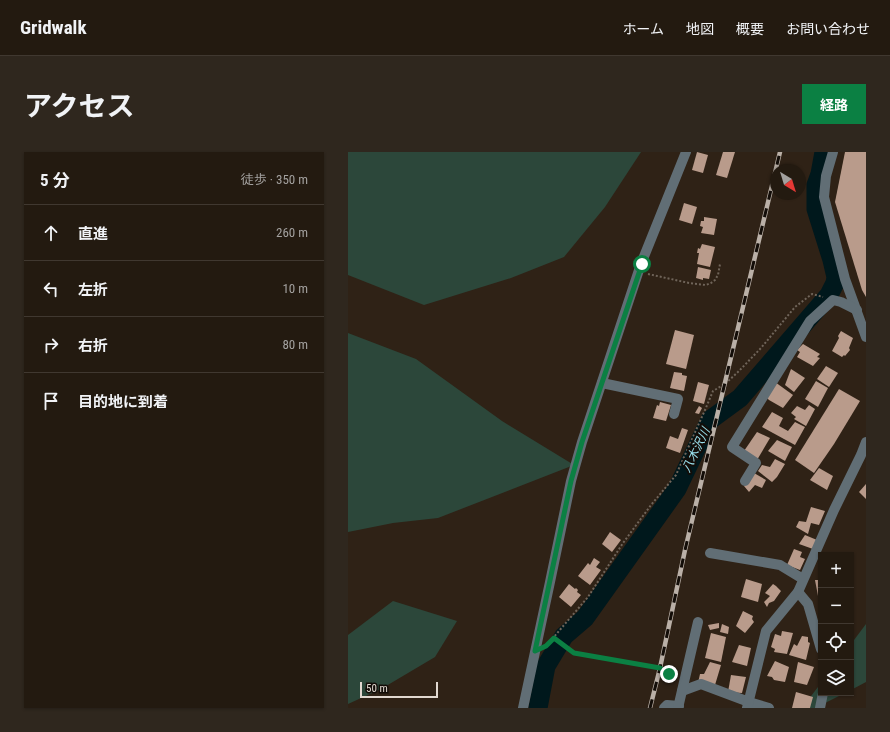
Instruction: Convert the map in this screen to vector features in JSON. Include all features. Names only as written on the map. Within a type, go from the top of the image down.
[{"type":"street","points":[[523,708],[571,481],[582,442],[642,264],[686,152]]},
{"type":"street","points":[[833,152],[826,176],[824,197],[845,279],[866,337]]},
{"type":"street","points":[[745,481],[756,463],[732,447],[810,321],[833,300],[841,302],[857,310]]},
{"type":"street","points":[[602,383],[678,399],[674,414]]},
{"type":"street","points":[[748,705],[766,631],[798,592],[866,442]]},
{"type":"street","points":[[710,553],[780,565],[803,579]]},
{"type":"street","points":[[798,592],[808,604],[818,639]]},
{"type":"street","points":[[664,708],[667,705],[679,707],[698,622]]},
{"type":"street","points":[[682,691],[701,684],[748,705],[769,708]]},
{"type":"street","points":[[820,708],[822,696]]},
{"type":"path","points":[[647,274],[706,286],[715,280],[718,275],[720,264]]},
{"type":"path","points":[[535,651],[546,646],[554,638],[588,597],[623,543],[651,505],[676,475],[706,410],[713,391],[725,384],[739,371],[761,348],[795,306],[812,294],[833,300]]},
{"type":"path","points":[[554,638],[574,653],[660,668],[669,674],[673,679],[684,680]]},
{"type":"green space","points":[[348,152],[641,152],[605,207],[564,257],[511,278],[424,305],[348,275]]},
{"type":"green space","points":[[348,333],[416,359],[502,421],[574,465],[438,518],[393,523],[348,532]]},
{"type":"green space","points":[[393,601],[457,621],[435,657],[381,689],[348,704],[348,635]]},
{"type":"green space","points":[[866,624],[866,682],[854,688],[854,660],[854,640]]},
{"type":"green space","points":[[818,687],[818,696],[839,696],[815,708],[802,708]]},
{"type":"building","points":[[697,152],[708,155],[703,173],[692,170]]},
{"type":"building","points":[[723,152],[735,152],[727,178],[716,175]]},
{"type":"building","points":[[845,152],[866,152],[866,297],[862,290],[835,202]]},
{"type":"building","points":[[684,203],[697,207],[692,224],[679,220]]},
{"type":"building","points":[[704,217],[717,219],[714,235],[701,233],[703,227],[700,226],[701,221],[704,221]]},
{"type":"building","points":[[702,244],[715,247],[710,267],[697,264],[699,253],[697,253],[698,248],[700,249]]},
{"type":"building","points":[[698,267],[711,270],[709,279],[703,278],[703,280],[696,278]]},
{"type":"building","points":[[675,330],[694,335],[686,369],[666,364]]},
{"type":"building","points":[[841,331],[853,338],[849,348],[850,350],[845,356],[844,355],[842,357],[832,351]]},
{"type":"building","points":[[803,344],[820,354],[817,357],[820,358],[813,366],[797,357],[800,352],[797,350]]},
{"type":"building","points":[[826,366],[838,373],[829,387],[817,379]]},
{"type":"building","points":[[791,369],[805,378],[794,392],[785,385]]},
{"type":"building","points":[[674,372],[682,373],[682,375],[687,376],[684,391],[670,388]]},
{"type":"building","points":[[816,381],[828,388],[818,407],[805,399]]},
{"type":"building","points":[[698,382],[709,385],[704,404],[693,401]]},
{"type":"building","points":[[775,382],[793,395],[783,408],[765,396]]},
{"type":"building","points":[[839,389],[860,401],[834,444],[814,473],[795,460]]},
{"type":"building","points":[[660,402],[671,405],[666,421],[653,418],[657,405],[659,406]]},
{"type":"building","points":[[809,405],[815,409],[806,426],[794,419],[796,417],[791,413],[797,406],[805,410]]},
{"type":"building","points":[[699,406],[702,408],[699,414],[695,413]]},
{"type":"building","points":[[772,412],[783,418],[779,426],[788,431],[795,422],[805,427],[795,445],[762,427]]},
{"type":"building","points":[[682,428],[688,430],[680,453],[666,448],[670,436],[678,439]]},
{"type":"building","points":[[757,432],[770,438],[757,460],[744,451]]},
{"type":"building","points":[[777,440],[792,447],[785,461],[768,451]]},
{"type":"building","points":[[775,459],[785,464],[772,482],[758,471],[762,465],[770,467]]},
{"type":"building","points":[[819,468],[833,476],[827,490],[810,480]]},
{"type":"building","points":[[754,473],[766,480],[762,488],[755,485],[749,492],[744,486]]},
{"type":"building","points":[[866,484],[866,499],[859,492]]},
{"type":"building","points":[[811,507],[825,511],[819,525],[811,523],[808,534],[796,527],[799,521],[806,522]]},
{"type":"building","points":[[610,532],[621,540],[612,552],[602,544]]},
{"type":"building","points":[[805,535],[817,540],[813,549],[799,544]]},
{"type":"building","points":[[794,549],[802,552],[800,557],[805,559],[800,570],[787,565]]},
{"type":"building","points":[[594,558],[600,562],[596,567],[601,570],[590,585],[578,576],[588,563],[590,565]]},
{"type":"building","points":[[746,579],[762,584],[758,602],[741,597]]},
{"type":"building","points":[[815,580],[818,580],[818,596]]},
{"type":"building","points":[[569,584],[575,589],[576,588],[578,590],[577,592],[581,595],[571,607],[559,597]]},
{"type":"building","points":[[773,584],[781,591],[774,601],[769,603],[767,607],[764,602],[770,596],[765,593]]},
{"type":"building","points":[[743,611],[753,616],[752,619],[754,622],[745,633],[736,626]]},
{"type":"building","points":[[719,623],[719,628],[710,630],[708,625]]},
{"type":"building","points":[[722,624],[729,627],[728,634],[720,632]]},
{"type":"building","points":[[782,631],[793,633],[787,654],[774,652],[775,649],[771,647],[775,634],[781,636]]},
{"type":"building","points":[[711,633],[726,637],[721,662],[705,658]]},
{"type":"building","points":[[802,636],[808,637],[808,642],[810,643],[806,660],[789,655],[794,644],[797,646]]},
{"type":"building","points":[[739,645],[751,648],[747,666],[732,662]]},
{"type":"building","points":[[775,661],[789,667],[785,682],[774,680],[772,677],[767,676]]},
{"type":"building","points":[[710,662],[721,665],[715,685],[698,683],[700,674],[704,674]]},
{"type":"building","points":[[798,662],[814,667],[807,685],[794,682]]},
{"type":"building","points":[[731,675],[746,677],[742,693],[728,692]]},
{"type":"building","points":[[796,692],[813,697],[810,708],[792,708]]},
{"type":"waterway","name":"八木沢川","points":[[538,708],[546,666],[564,636],[585,618],[677,489],[710,420],[740,398],[829,295],[835,283],[836,277],[816,209],[816,185],[820,174],[824,152]]},
{"type":"railway","points":[[650,708],[685,550],[780,152]]},
{"type":"route","points":[[642,264],[582,442],[571,481],[535,651],[546,646],[554,638],[574,653],[660,668],[669,674]]}]
